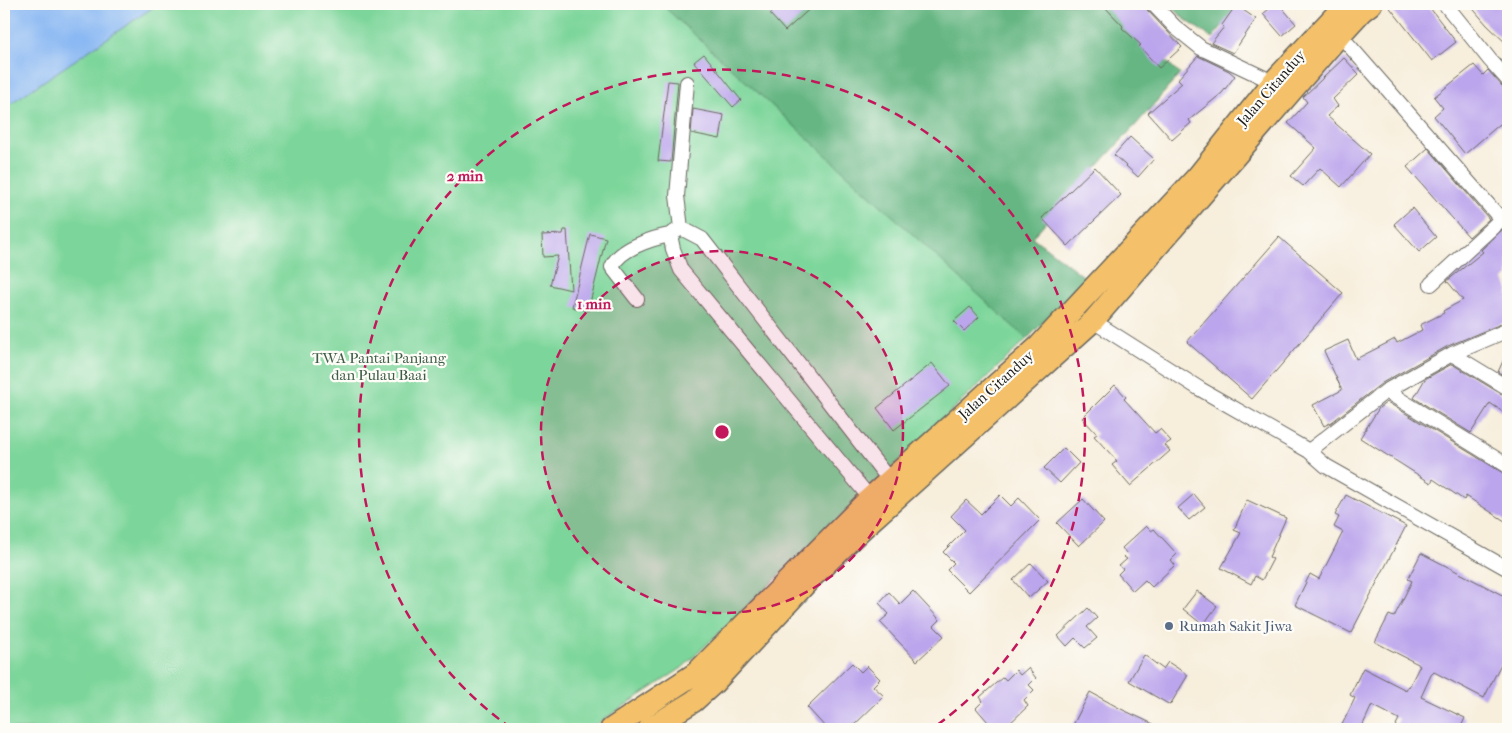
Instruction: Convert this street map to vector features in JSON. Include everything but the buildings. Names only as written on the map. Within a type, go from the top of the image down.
[{"type":"main road","name":"Jalan Citanduy","points":[[895,487],[1039,346],[1197,177],[1273,82],[1346,4]]},
{"type":"main road","name":"Jalan Citanduy","points":[[611,729],[696,673],[895,487],[1093,321],[1340,35],[1371,4]]},
{"type":"main road","name":"Jalan Citanduy","points":[[649,729],[694,701],[714,683],[875,505]]},
{"type":"street","points":[[1153,4],[1175,27],[1201,48],[1273,82]]},
{"type":"street","points":[[1446,4],[1508,80]]},
{"type":"street","points":[[1340,35],[1504,215],[1431,284]]},
{"type":"street","points":[[687,83],[674,254],[681,270],[875,505]]},
{"type":"street","points":[[637,299],[612,267],[614,261],[645,241],[676,231],[702,240],[895,487]]},
{"type":"street","points":[[1093,321],[1200,389],[1309,452],[1326,466],[1508,569]]},
{"type":"street","points":[[1309,452],[1386,391],[1452,354],[1508,330]]},
{"type":"street","points":[[1452,354],[1508,388]]},
{"type":"street","points":[[1386,391],[1508,466]]},
{"type":"green space","name":"TWA Pantai Panjang dan Pulau Baai","points":[[4,4],[1104,4],[1180,74],[1032,237],[1087,279],[1027,339],[682,668],[589,729],[4,729]]},
{"type":"green space","points":[[661,4],[1102,4],[1180,74],[1032,237],[1087,279],[1027,339]]},
{"type":"green space","points":[[1170,4],[1241,4],[1212,38],[1183,18]]},
{"type":"water","points":[[4,4],[158,4],[4,108]]},
{"type":"place","name":"Rumah Sakit Jiwa","points":[[1169,626]]}]
